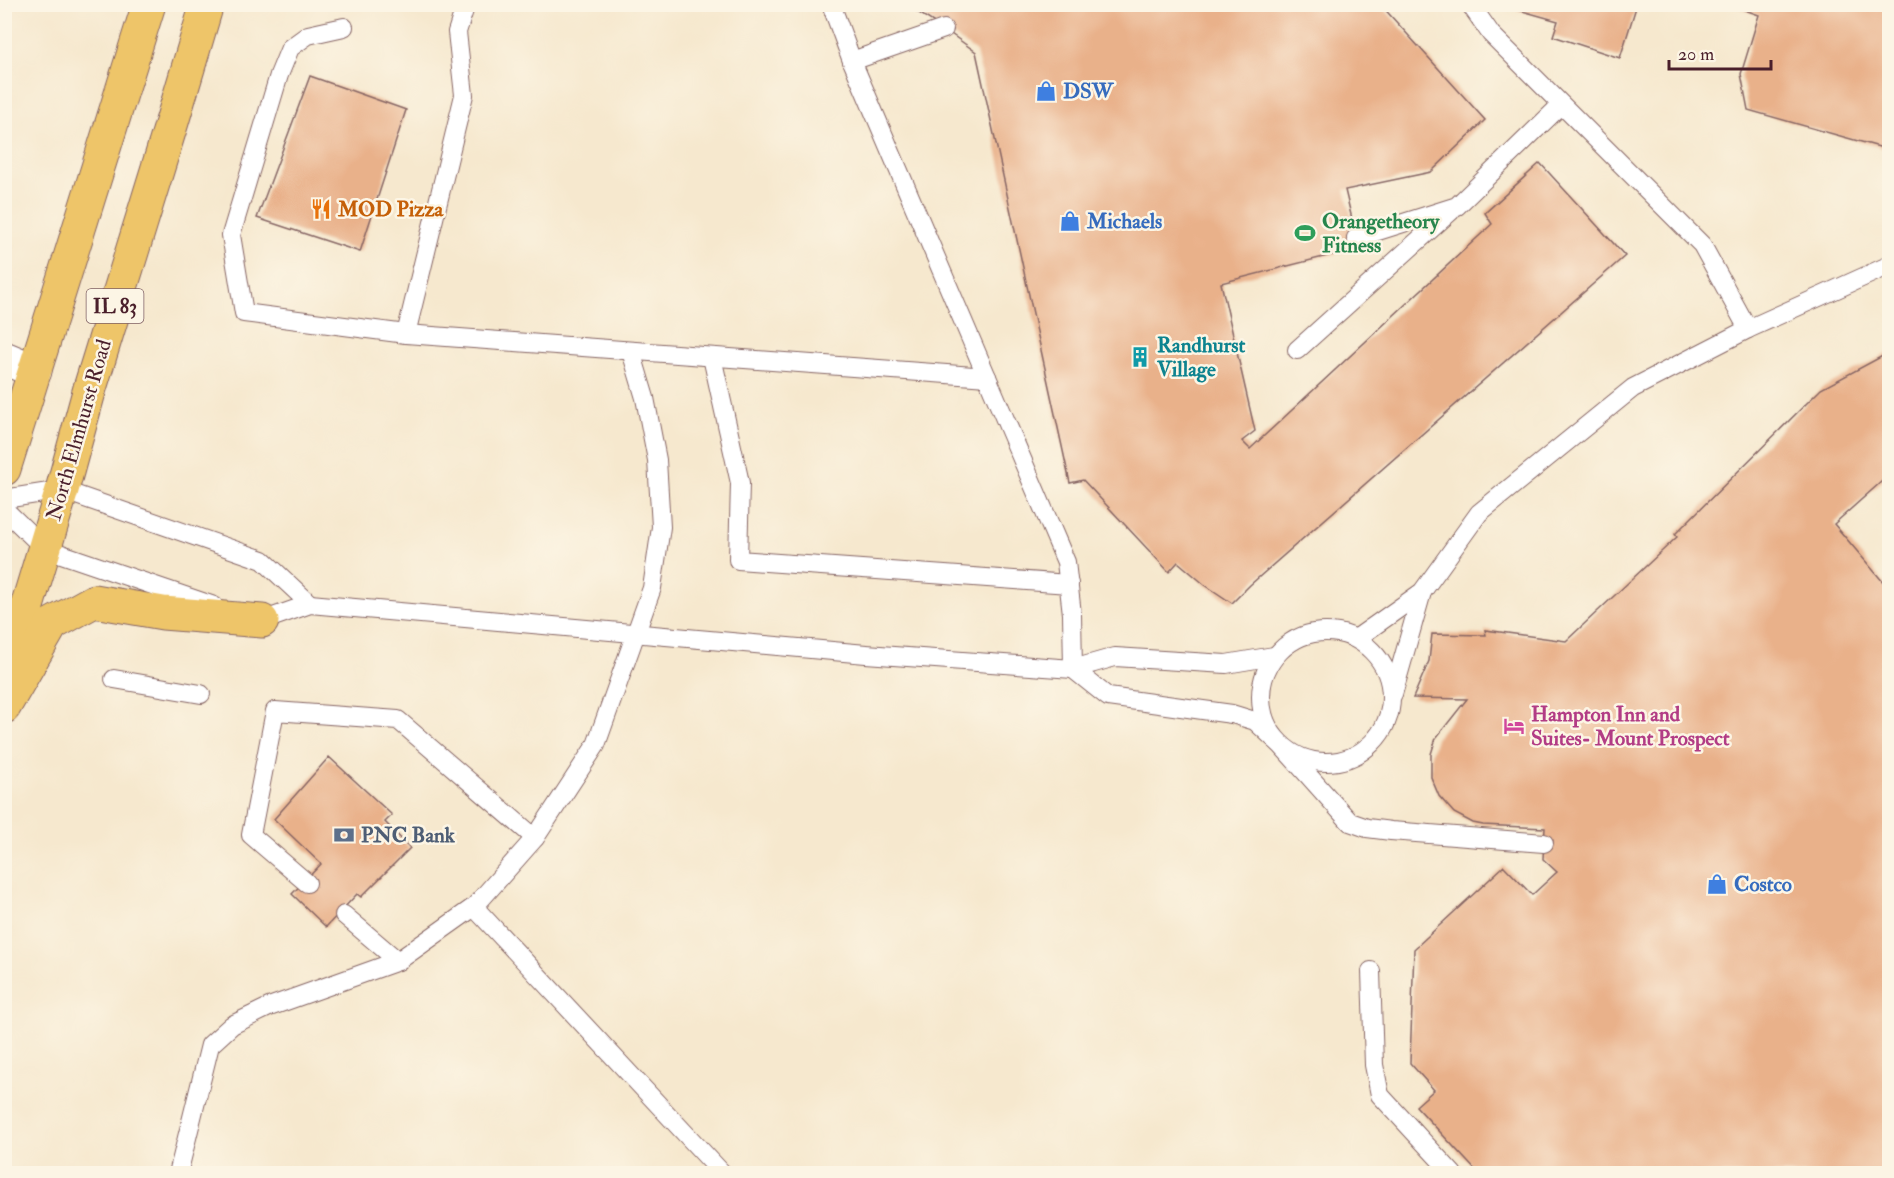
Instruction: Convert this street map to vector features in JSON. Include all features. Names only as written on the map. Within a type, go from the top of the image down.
[{"type":"main road","name":"IL 83","points":[[4,469],[149,4]]},
{"type":"main road","name":"North Elmhurst Road","points":[[4,683],[90,388],[207,4]]},
{"type":"main road","points":[[4,707],[52,624],[94,601],[163,613],[262,621]]},
{"type":"street","points":[[4,358],[35,371]]},
{"type":"lane","points":[[406,334],[464,95],[458,32],[466,4]]},
{"type":"lane","points":[[831,4],[852,61],[1066,562],[1072,614],[1073,669]]},
{"type":"lane","points":[[1470,4],[1491,34],[1702,245],[1748,329]]},
{"type":"lane","points":[[345,27],[308,35],[290,48],[279,75],[231,235],[244,313],[406,334],[987,377]]},
{"type":"lane","points":[[852,61],[944,29]]},
{"type":"lane","points":[[1297,350],[1457,206],[1562,105]]},
{"type":"lane","points":[[1356,238],[1457,206]]},
{"type":"lane","points":[[1357,638],[1422,592],[1479,513],[1633,388],[1748,329],[1890,265]]},
{"type":"lane","points":[[178,1173],[210,1045],[232,1025],[269,1007],[398,961],[474,907],[535,838],[596,745],[634,633],[652,588],[661,527],[657,460],[645,398],[631,351]]},
{"type":"lane","points":[[712,357],[740,483],[738,560],[1069,584]]},
{"type":"lane","points":[[4,499],[62,490],[263,560],[310,603]]},
{"type":"lane","points":[[4,510],[44,548],[262,621],[310,603],[866,654],[1073,669],[1115,657],[1226,664],[1274,656]]},
{"type":"lane","points":[[1073,669],[1108,697],[1232,714],[1255,721],[1282,746],[1301,757],[1322,763],[1344,760],[1364,751],[1379,736],[1389,716],[1392,695],[1422,592]]},
{"type":"lane","points":[[1392,695],[1389,678],[1382,662],[1371,648],[1357,638],[1340,632],[1321,631],[1303,635],[1287,644],[1274,656],[1264,673],[1260,693],[1262,712],[1269,730],[1350,822],[1391,831],[1544,843]]},
{"type":"lane","points":[[114,678],[201,694]]},
{"type":"lane","points":[[305,880],[251,835],[275,711],[398,720],[535,838]]},
{"type":"lane","points":[[474,907],[723,1173]]},
{"type":"lane","points":[[348,917],[398,961]]},
{"type":"lane","points":[[1371,971],[1374,1065],[1380,1095],[1453,1173]]},
{"type":"building","name":"Randhurst Village","points":[[905,4],[1380,4],[1485,120],[1431,172],[1345,190],[1359,248],[1221,283],[1255,431],[1242,441],[1250,449],[1492,224],[1485,213],[1540,163],[1625,256],[1232,603],[1205,585],[1178,562],[1169,572],[1083,480],[1070,483],[976,52]]},
{"type":"building","points":[[1516,4],[1637,4],[1620,58],[1553,36],[1558,21],[1515,9]]},
{"type":"building","points":[[1728,4],[1890,4],[1890,150],[1748,110],[1741,74],[1759,15]]},
{"type":"building","points":[[310,76],[406,110],[360,252],[257,218]]},
{"type":"building","name":"Costco","points":[[1890,352],[1890,474],[1834,524],[1890,590],[1890,1174],[1479,1174],[1416,1106],[1434,1090],[1410,1063],[1414,949],[1504,866],[1532,895],[1557,872],[1543,859],[1545,828],[1473,823],[1454,813],[1439,796],[1431,777],[1431,754],[1436,738],[1467,699],[1413,698],[1429,661],[1432,634],[1486,635],[1485,630],[1566,641],[1677,537],[1675,534],[1821,389]]},
{"type":"building","name":"PNC Bank","points":[[329,757],[392,815],[385,822],[410,848],[361,897],[357,894],[326,927],[292,894],[321,864],[274,819]]},
{"type":"place","name":"DSW","points":[[1046,91]]},
{"type":"place","name":"MOD Pizza","points":[[321,209]]},
{"type":"place","name":"Michaels","points":[[1070,221]]},
{"type":"place","name":"Orangetheory Fitness","points":[[1305,233]]},
{"type":"place","name":"Randhurst Village","points":[[1140,357]]},
{"type":"place","name":"Hampton Inn and Suites- Mount Prospect","points":[[1514,726]]},
{"type":"place","name":"PNC Bank","points":[[344,835]]},
{"type":"place","name":"Costco","points":[[1717,884]]}]
